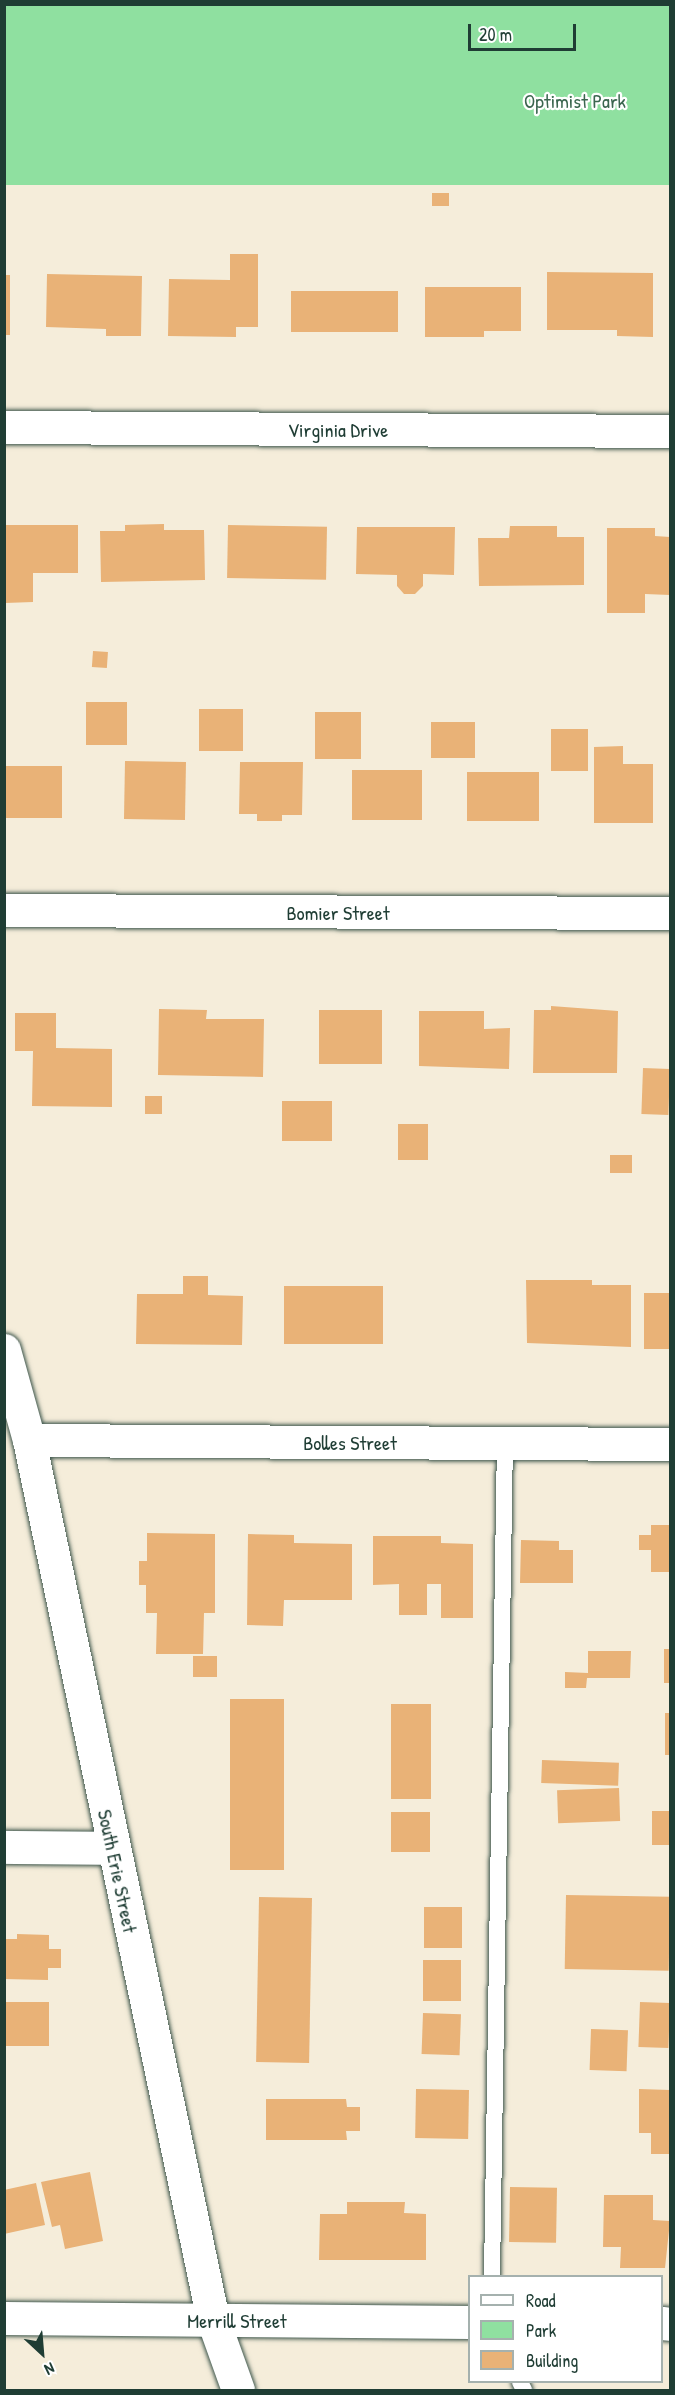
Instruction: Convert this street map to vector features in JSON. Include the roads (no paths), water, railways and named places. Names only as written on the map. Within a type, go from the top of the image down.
[{"type":"street","name":"Virginia Drive","points":[[4,427],[670,431]]},
{"type":"street","name":"Bomier Street","points":[[4,910],[670,913]]},
{"type":"street","name":"South Erie Street","points":[[4,1350],[29,1440],[112,1848],[213,2320],[238,2391]]},
{"type":"street","name":"Bolles Street","points":[[29,1440],[670,1444]]},
{"type":"street","points":[[4,1847],[112,1848]]},
{"type":"street","name":"Merrill Street","points":[[4,2318],[468,2322]]},
{"type":"lane","points":[[492,2275],[505,1443]]},
{"type":"park label","name":"Optimist Park","points":[[575,100]]}]
